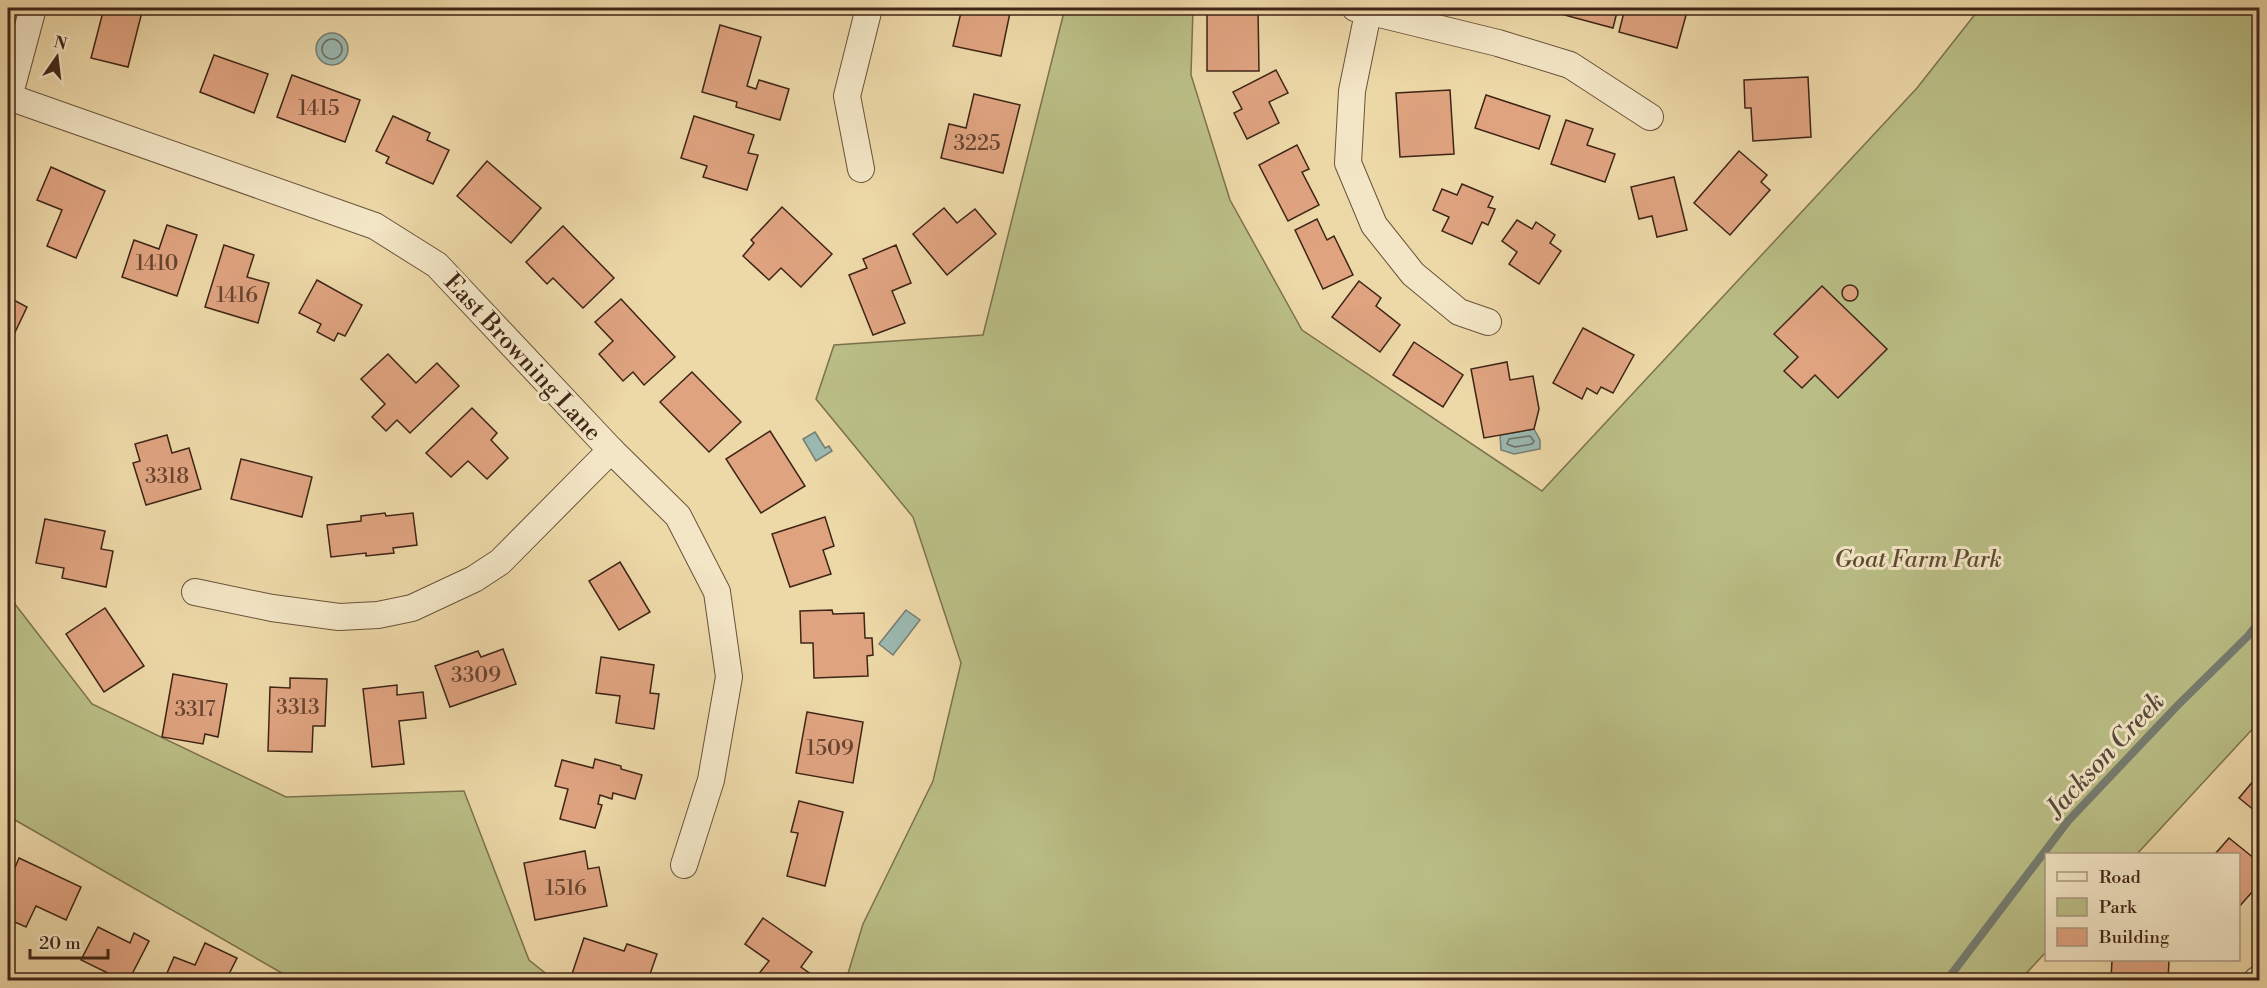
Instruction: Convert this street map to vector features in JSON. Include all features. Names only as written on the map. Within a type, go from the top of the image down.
[{"type":"street","points":[[8,99],[33,8]]},
{"type":"street","points":[[861,169],[847,96],[869,8]]},
{"type":"street","points":[[1488,322],[1459,312],[1413,274],[1374,225],[1348,163],[1352,91],[1364,8],[1498,43],[1570,65],[1650,117]]},
{"type":"street","name":"East Browning Lane","points":[[8,99],[375,226],[437,265],[610,450],[678,516],[717,592],[729,677],[711,780],[684,865]]},
{"type":"street","points":[[195,592],[272,608],[339,617],[378,615],[412,608],[474,579],[501,562],[610,450]]},
{"type":"green space","name":"Goat Farm Park","points":[[1065,8],[1193,8],[1191,75],[1230,200],[1302,330],[1542,491],[1917,88],[1980,8],[2259,8],[2259,722],[2138,853],[2045,853],[2045,953],[2020,980],[846,980],[863,924],[933,781],[961,663],[913,517],[816,399],[834,345],[983,335]]},
{"type":"green space","points":[[8,595],[92,704],[286,797],[464,791],[529,960],[554,980],[294,980],[8,816]]},
{"type":"water","points":[[332,33],[343,38],[348,49],[343,60],[332,65],[321,60],[316,49],[321,38]]},
{"type":"water","points":[[1534,429],[1540,440],[1540,449],[1514,454],[1501,450],[1500,435]]},
{"type":"water","points":[[815,432],[825,448],[829,446],[832,451],[816,461],[803,439]]},
{"type":"water","points":[[906,610],[920,620],[893,655],[879,644]]},
{"type":"building","points":[[104,8],[143,8],[128,67],[91,58]]},
{"type":"building","points":[[962,8],[1011,8],[1001,56],[953,46]]},
{"type":"building","points":[[1207,8],[1258,8],[1259,71],[1207,71]]},
{"type":"building","points":[[1558,8],[1618,8],[1613,28],[1557,13]]},
{"type":"building","points":[[1625,8],[1688,8],[1677,48],[1619,32]]},
{"type":"building","points":[[720,25],[761,37],[747,86],[756,89],[759,80],[789,89],[780,120],[736,107],[737,102],[702,92]]},
{"type":"building","points":[[214,55],[268,74],[254,113],[200,92]]},
{"type":"building","points":[[1276,70],[1288,93],[1269,102],[1279,123],[1247,139],[1234,113],[1242,109],[1233,92]]},
{"type":"building","points":[[292,75],[360,100],[345,142],[277,117]]},
{"type":"building","points":[[1808,77],[1811,137],[1753,141],[1751,108],[1745,108],[1744,80]]},
{"type":"building","points":[[1450,90],[1454,154],[1400,157],[1396,93]]},
{"type":"building","points":[[974,94],[1020,105],[1003,173],[941,158],[949,124],[966,128]]},
{"type":"building","points":[[1486,95],[1550,116],[1539,149],[1475,128]]},
{"type":"building","points":[[393,116],[430,133],[427,140],[449,150],[433,184],[386,163],[389,157],[376,151]]},
{"type":"building","points":[[694,116],[754,135],[748,153],[758,155],[747,190],[703,177],[707,166],[681,158]]},
{"type":"building","points":[[1566,120],[1593,129],[1587,145],[1615,154],[1605,182],[1551,164]]},
{"type":"building","points":[[1297,145],[1309,169],[1302,172],[1319,205],[1288,221],[1259,165]]},
{"type":"building","points":[[1739,151],[1767,175],[1761,182],[1770,190],[1730,235],[1694,203]]},
{"type":"building","points":[[487,161],[541,208],[511,243],[457,196]]},
{"type":"building","points":[[51,167],[105,191],[76,258],[47,246],[62,210],[37,200]]},
{"type":"building","points":[[1674,177],[1687,230],[1657,237],[1652,216],[1639,219],[1631,187]]},
{"type":"building","points":[[1462,184],[1493,197],[1488,207],[1495,209],[1488,225],[1482,222],[1472,244],[1442,231],[1449,217],[1433,210],[1442,189],[1457,195]]},
{"type":"building","points":[[782,207],[832,254],[801,287],[781,268],[769,280],[743,256],[754,243],[751,240]]},
{"type":"building","points":[[944,208],[957,223],[975,209],[996,234],[947,275],[913,234]]},
{"type":"building","points":[[1317,219],[1327,240],[1334,236],[1353,275],[1323,289],[1295,230]]},
{"type":"building","points":[[1517,220],[1532,229],[1536,222],[1555,235],[1550,243],[1561,251],[1539,284],[1509,264],[1517,252],[1502,241]]},
{"type":"building","points":[[167,225],[197,235],[177,296],[122,277],[134,240],[159,249]]},
{"type":"building","points":[[563,226],[614,278],[583,308],[553,278],[547,284],[526,262]]},
{"type":"building","points":[[224,245],[254,255],[247,277],[269,283],[258,323],[205,307]]},
{"type":"building","points":[[896,245],[911,283],[892,291],[905,323],[873,335],[849,275],[867,268],[863,259]]},
{"type":"building","points":[[317,280],[362,305],[345,336],[338,333],[334,341],[317,332],[321,324],[299,313]]},
{"type":"building","points":[[1359,281],[1381,298],[1376,306],[1400,325],[1380,352],[1332,317]]},
{"type":"building","points":[[1850,285],[1856,287],[1858,293],[1856,299],[1850,301],[1844,299],[1842,293],[1844,287]]},
{"type":"building","points":[[1822,286],[1887,349],[1838,398],[1815,375],[1802,388],[1784,371],[1798,357],[1774,334]]},
{"type":"building","points":[[8,297],[27,307],[8,347]]},
{"type":"building","points":[[621,299],[675,357],[644,385],[633,372],[623,381],[599,354],[613,341],[595,322]]},
{"type":"building","points":[[1583,328],[1634,355],[1613,393],[1601,387],[1597,394],[1587,388],[1582,399],[1553,383]]},
{"type":"building","points":[[1414,342],[1463,375],[1443,407],[1393,375]]},
{"type":"building","points":[[388,354],[416,383],[437,363],[459,386],[410,433],[397,420],[386,431],[372,417],[385,404],[361,379]]},
{"type":"building","points":[[1507,362],[1510,380],[1533,376],[1539,409],[1534,429],[1484,438],[1471,369]]},
{"type":"building","points":[[692,372],[741,422],[709,452],[660,402]]},
{"type":"building","points":[[472,408],[497,433],[491,440],[508,458],[487,479],[468,461],[451,477],[426,453]]},
{"type":"building","points":[[770,431],[805,486],[761,513],[726,459]]},
{"type":"building","points":[[167,435],[172,453],[189,448],[201,489],[146,505],[133,463],[140,461],[135,444]]},
{"type":"building","points":[[241,459],[312,477],[302,517],[231,499]]},
{"type":"building","points":[[385,513],[386,516],[413,513],[417,545],[393,548],[394,553],[331,557],[327,525],[361,521],[361,516]]},
{"type":"building","points":[[825,517],[834,546],[823,550],[831,574],[790,587],[772,534]]},
{"type":"building","points":[[45,519],[105,531],[101,549],[113,551],[106,587],[62,578],[64,568],[36,563]]},
{"type":"building","points":[[620,562],[650,612],[619,630],[589,581]]},
{"type":"building","points":[[105,608],[144,666],[104,692],[66,634]]},
{"type":"building","points":[[832,610],[833,614],[864,613],[865,638],[872,638],[873,655],[867,656],[868,676],[814,678],[813,643],[801,643],[800,611]]},
{"type":"building","points":[[503,649],[516,684],[450,707],[435,666],[478,651],[481,657]]},
{"type":"building","points":[[601,657],[654,665],[650,693],[659,694],[654,729],[616,723],[620,696],[596,693]]},
{"type":"building","points":[[173,674],[227,684],[218,737],[205,734],[203,744],[162,737]]},
{"type":"building","points":[[290,678],[327,679],[325,726],[313,726],[312,752],[268,751],[270,687],[290,688]]},
{"type":"building","points":[[397,685],[397,695],[423,692],[426,718],[399,721],[404,764],[372,767],[363,689]]},
{"type":"building","points":[[807,712],[863,722],[853,783],[796,773]]},
{"type":"building","points":[[595,759],[642,775],[635,799],[613,793],[612,799],[600,795],[598,804],[602,805],[595,828],[560,819],[568,789],[555,786],[562,760],[593,768]]},
{"type":"building","points":[[2260,773],[2260,815],[2239,798]]},
{"type":"building","points":[[799,801],[843,812],[825,886],[787,876],[798,833],[791,832]]},
{"type":"building","points":[[2229,838],[2260,863],[2260,883],[2240,906],[2240,853],[2216,853]]},
{"type":"building","points":[[585,851],[588,869],[599,867],[607,906],[535,920],[524,863]]},
{"type":"building","points":[[19,858],[81,887],[66,920],[36,906],[26,927],[8,919],[8,884]]},
{"type":"building","points":[[763,918],[812,952],[801,967],[815,977],[813,980],[754,980],[769,961],[745,944]]},
{"type":"building","points":[[98,927],[130,943],[134,933],[149,941],[129,980],[122,980],[81,960]]},
{"type":"building","points":[[584,938],[624,951],[627,944],[657,954],[648,980],[570,980]]},
{"type":"building","points":[[205,943],[237,958],[226,980],[164,980],[174,957],[195,965]]},
{"type":"building","points":[[2112,961],[2169,961],[2168,980],[2111,980]]},
{"type":"waterway","name":"Jackson Creek","points":[[1947,980],[2068,821],[2260,621]]}]
